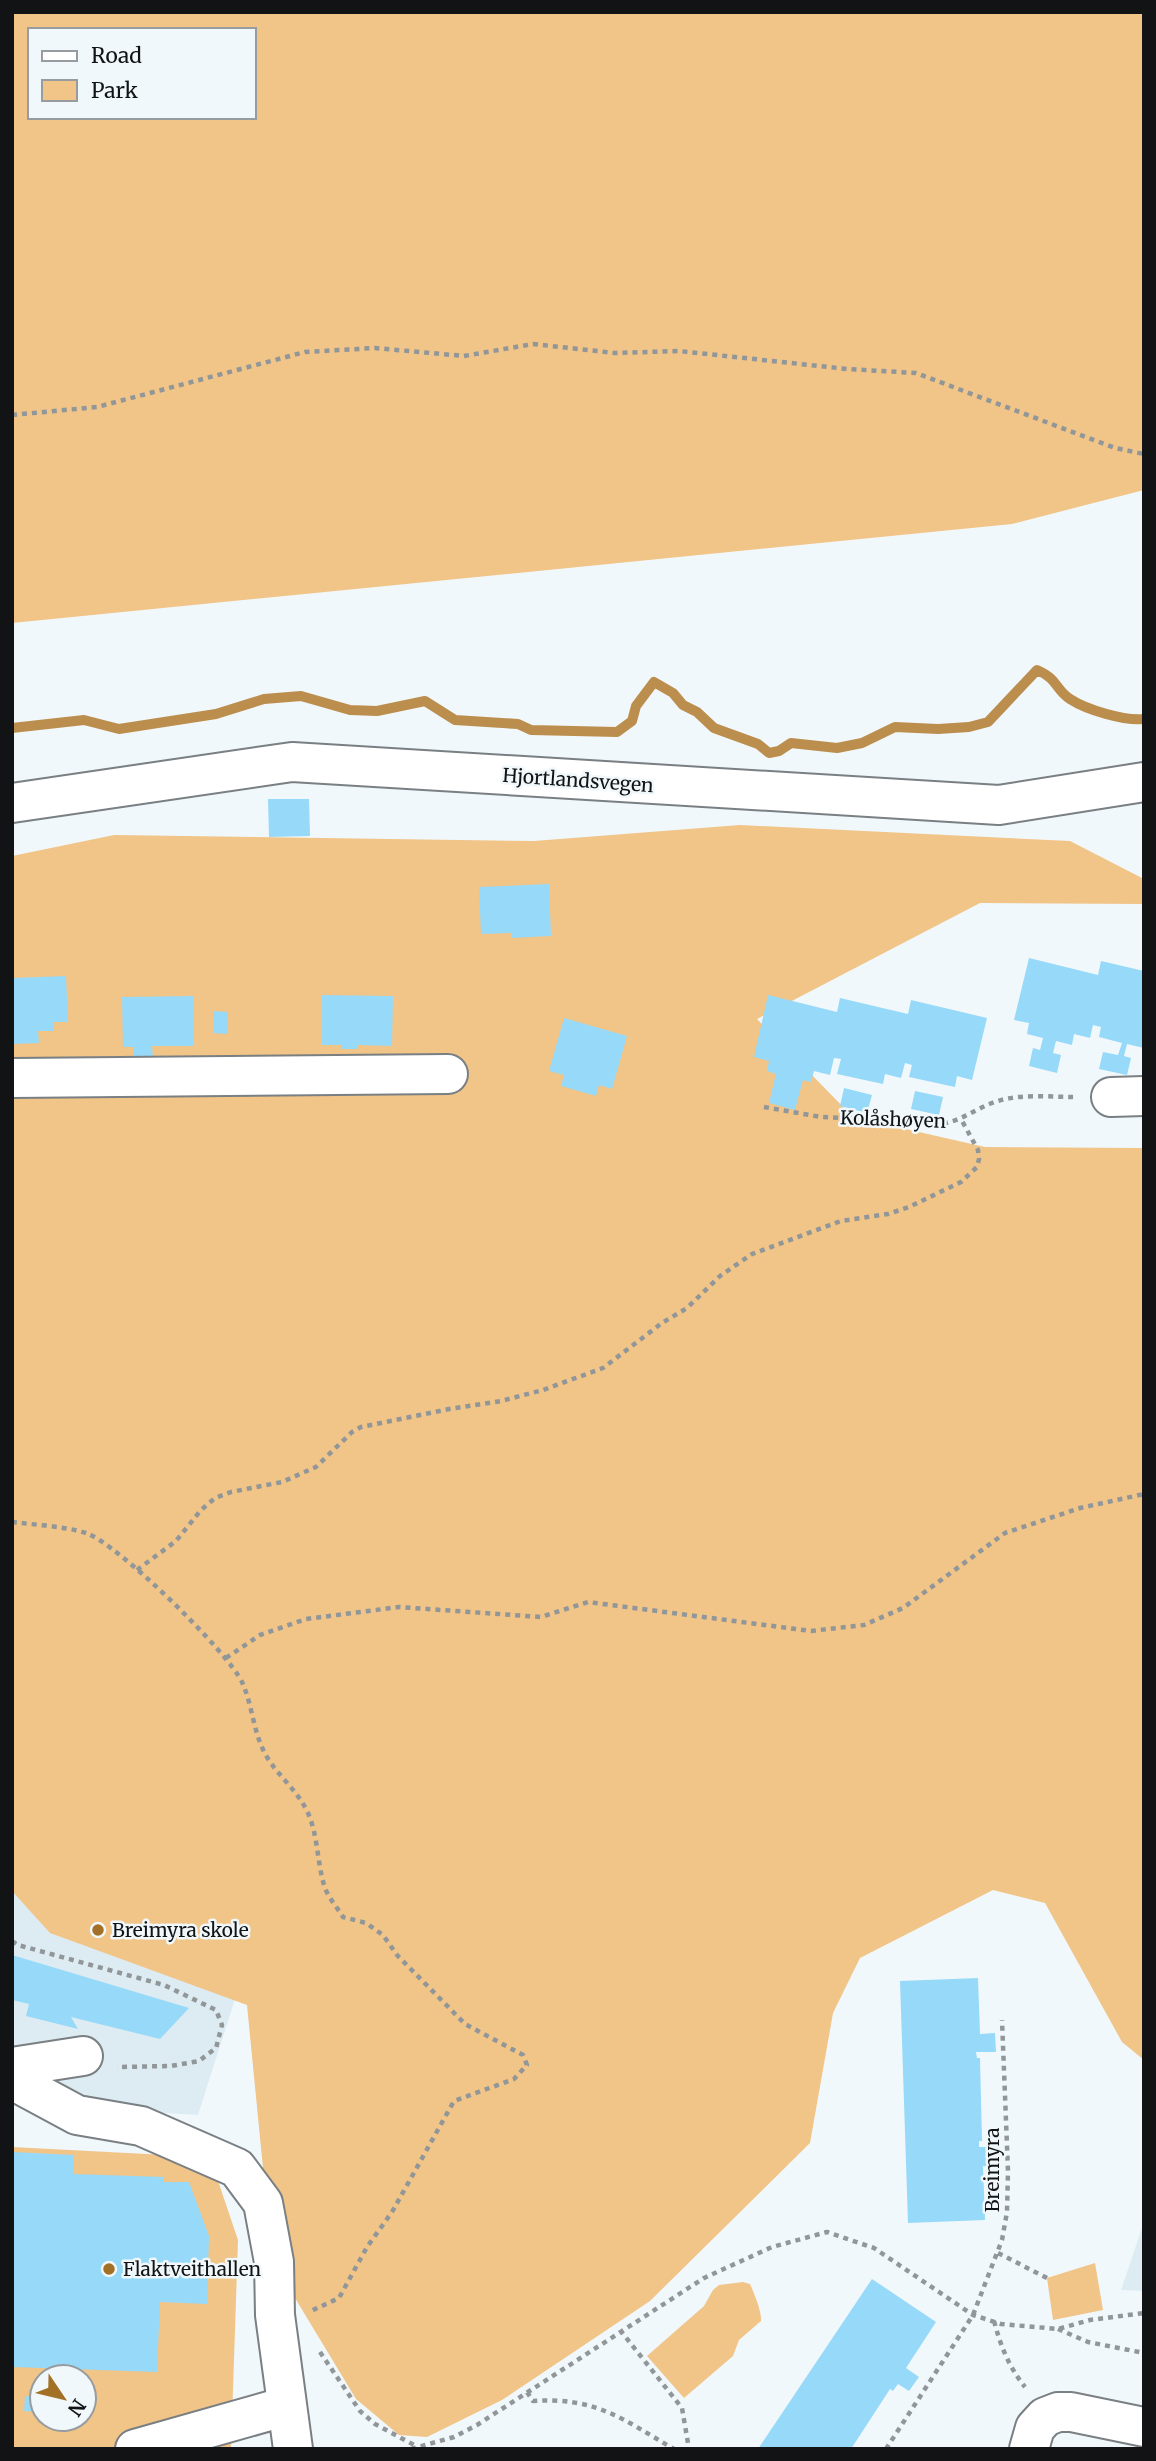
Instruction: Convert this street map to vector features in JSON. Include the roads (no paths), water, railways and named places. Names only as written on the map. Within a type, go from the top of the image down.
[{"type":"street","name":"Hjortlandsvegen","points":[[12,803],[292,762],[999,805],[1144,782]]},
{"type":"street","points":[[12,1078],[448,1074]]},
{"type":"street","points":[[12,2067],[99,2062]]},
{"type":"street","points":[[12,2080],[77,2115],[141,2126],[237,2168],[263,2203],[274,2262],[275,2315],[293,2449]]},
{"type":"street","points":[[135,2449],[287,2406]]},
{"type":"street","points":[[1037,2433],[1058,2412],[1071,2412],[1144,2427]]},
{"type":"waterway","points":[[12,728],[84,720],[119,729],[216,714],[264,699],[301,696],[350,710],[377,711],[425,701],[455,720],[518,724],[531,730],[617,732],[632,721],[636,706],[654,682],[673,693],[683,705],[697,712],[714,728],[758,744],[769,753],[779,751],[791,743],[837,748],[862,743],[895,727],[938,729],[969,727],[988,722],[1037,670],[1049,677],[1065,695],[1077,703],[1116,716],[1144,719]]},
{"type":"place","name":"Breimyra skole","points":[[98,1930]]},
{"type":"place","name":"Flaktveithallen","points":[[109,2269]]}]
